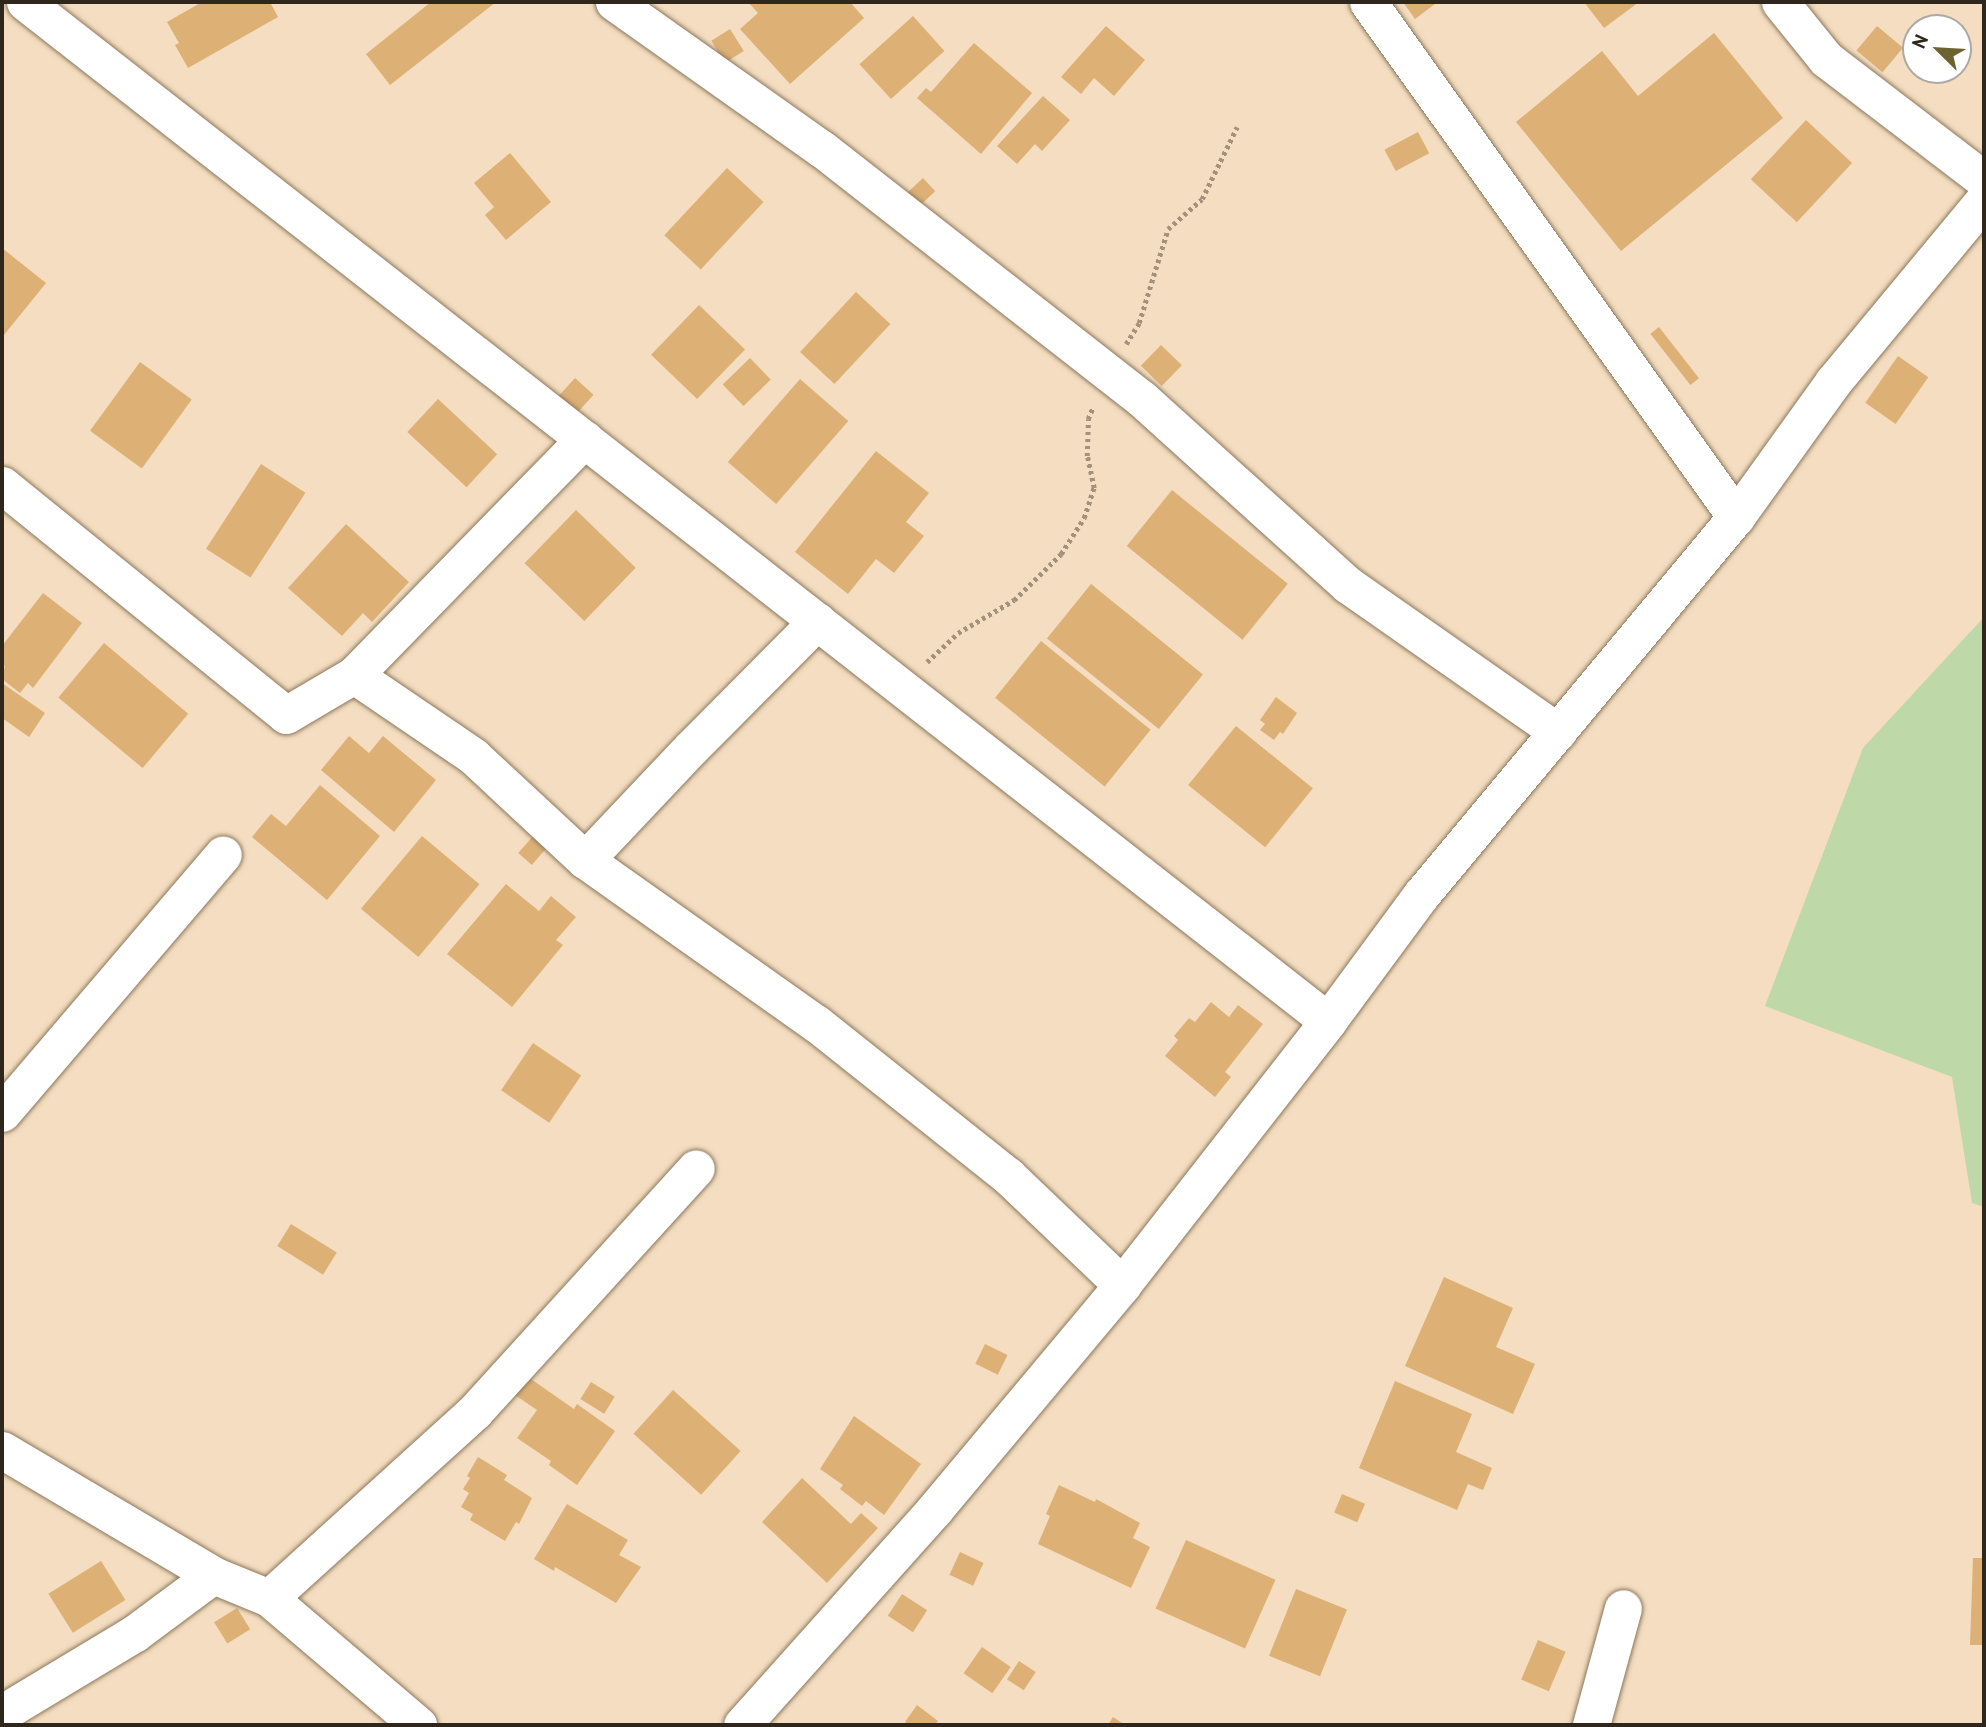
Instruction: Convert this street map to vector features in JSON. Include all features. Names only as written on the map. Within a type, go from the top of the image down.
[{"type":"street","points":[[25,2],[1328,1021]]},
{"type":"street","points":[[614,2],[822,149],[1108,372],[1348,585],[1558,732]]},
{"type":"street","points":[[1368,2],[1736,517]]},
{"type":"street","points":[[1780,2],[1826,59],[1984,180]]},
{"type":"street","points":[[742,1725],[935,1509],[1122,1285],[1328,1021],[1421,895],[1736,517],[1833,382],[1984,200]]},
{"type":"street","points":[[2,485],[286,715],[354,675],[584,439]]},
{"type":"street","points":[[585,860],[817,621]]},
{"type":"street","points":[[354,675],[473,756],[585,860],[795,1009],[1008,1176],[1122,1285]]},
{"type":"street","points":[[2,1113],[223,854]]},
{"type":"street","points":[[269,1598],[475,1411],[695,1168]]},
{"type":"street","points":[[2,1451],[213,1575],[269,1598],[418,1725]]},
{"type":"street","points":[[2,1713],[135,1633],[213,1575]]},
{"type":"street","points":[[1591,1725],[1623,1608]]},
{"type":"path","points":[[900,686],[958,633],[1014,600],[1061,554],[1084,518],[1094,488],[1087,456],[1088,419],[1108,372],[1139,323],[1168,229],[1202,199],[1237,127]]},
{"type":"green space","points":[[1984,617],[1984,1207],[1972,1203],[1952,1077],[1765,1006],[1863,748]]},
{"type":"building","points":[[202,2],[270,2],[278,17],[188,68],[175,45],[179,43],[167,22]]},
{"type":"building","points":[[431,2],[496,2],[390,85],[366,54]]},
{"type":"building","points":[[748,2],[850,2],[864,18],[790,84],[740,29],[758,13]]},
{"type":"building","points":[[1403,2],[1434,2],[1435,4],[1415,19]]},
{"type":"building","points":[[1584,2],[1639,2],[1604,28]]},
{"type":"building","points":[[913,16],[944,51],[891,99],[859,64]]},
{"type":"building","points":[[1106,26],[1145,60],[1114,96],[1094,78],[1081,94],[1061,77]]},
{"type":"building","points":[[1877,26],[1902,47],[1882,72],[1856,51]]},
{"type":"building","points":[[730,29],[744,51],[725,63],[711,41]]},
{"type":"building","points":[[1714,33],[1783,118],[1621,251],[1516,122],[1602,51],[1638,96]]},
{"type":"building","points":[[974,43],[1032,93],[981,154],[917,98],[926,88],[931,92]]},
{"type":"building","points":[[1043,96],[1070,120],[1042,151],[1035,144],[1017,164],[997,146]]},
{"type":"building","points":[[1806,120],[1852,163],[1797,222],[1751,179]]},
{"type":"building","points":[[1418,132],[1429,153],[1396,171],[1384,150]]},
{"type":"building","points":[[510,153],[551,202],[506,240],[485,215],[494,207],[474,183]]},
{"type":"building","points":[[727,168],[764,202],[701,269],[664,235]]},
{"type":"building","points":[[923,178],[935,191],[918,207],[906,194]]},
{"type":"building","points":[[2,248],[46,283],[4,335],[2,333]]},
{"type":"building","points":[[856,292],[890,324],[834,384],[800,352]]},
{"type":"building","points":[[699,305],[745,349],[697,399],[651,355]]},
{"type":"building","points":[[1659,327],[1699,378],[1690,385],[1650,334]]},
{"type":"building","points":[[1161,345],[1182,365],[1162,386],[1141,366]]},
{"type":"building","points":[[1898,356],[1928,377],[1896,424],[1865,403]]},
{"type":"building","points":[[750,358],[771,380],[744,406],[723,384]]},
{"type":"building","points":[[140,362],[192,400],[142,468],[90,431]]},
{"type":"building","points":[[575,378],[594,395],[577,413],[558,397]]},
{"type":"building","points":[[800,379],[848,421],[776,504],[728,462]]},
{"type":"building","points":[[438,399],[497,454],[467,487],[407,432]]},
{"type":"building","points":[[876,451],[929,493],[906,522],[924,536],[894,573],[876,559],[848,594],[795,552]]},
{"type":"building","points":[[261,464],[305,493],[250,578],[206,549]]},
{"type":"building","points":[[1172,490],[1288,584],[1242,640],[1127,546]]},
{"type":"building","points":[[576,510],[636,568],[584,621],[525,563]]},
{"type":"building","points":[[346,524],[409,582],[372,622],[363,613],[342,636],[288,588]]},
{"type":"building","points":[[1091,584],[1203,675],[1159,729],[1047,638]]},
{"type":"building","points":[[43,593],[82,623],[33,688],[28,683],[20,693],[2,679],[5,666],[2,664],[2,646]]},
{"type":"building","points":[[1041,641],[1151,730],[1105,786],[995,698]]},
{"type":"building","points":[[104,643],[188,714],[143,768],[58,697]]},
{"type":"building","points":[[2,683],[45,713],[29,737],[2,718]]},
{"type":"building","points":[[1276,697],[1297,713],[1283,734],[1280,732],[1274,740],[1260,730],[1265,724],[1260,720]]},
{"type":"building","points":[[1236,726],[1313,788],[1265,847],[1188,785]]},
{"type":"building","points":[[349,736],[369,753],[383,736],[436,780],[394,832],[321,770]]},
{"type":"building","points":[[320,785],[380,836],[327,900],[252,837],[271,814],[286,826]]},
{"type":"building","points":[[534,835],[548,847],[532,865],[518,853]]},
{"type":"building","points":[[422,836],[479,884],[418,957],[361,909]]},
{"type":"building","points":[[506,884],[539,911],[551,896],[576,917],[556,940],[563,945],[512,1007],[447,954]]},
{"type":"building","points":[[1211,1002],[1229,1017],[1238,1005],[1263,1024],[1225,1072],[1231,1077],[1215,1097],[1165,1056],[1178,1040],[1174,1036],[1189,1018],[1195,1022]]},
{"type":"building","points":[[533,1043],[581,1075],[549,1123],[501,1090]]},
{"type":"building","points":[[291,1224],[337,1253],[323,1275],[277,1246]]},
{"type":"building","points":[[1444,1277],[1513,1308],[1496,1347],[1535,1364],[1513,1414],[1405,1366]]},
{"type":"building","points":[[985,1344],[1007,1355],[998,1375],[975,1364]]},
{"type":"building","points":[[528,1377],[574,1409],[577,1404],[615,1431],[577,1485],[549,1465],[551,1461],[517,1438],[537,1410],[515,1395]]},
{"type":"building","points":[[1395,1381],[1472,1414],[1456,1452],[1492,1468],[1483,1490],[1468,1484],[1457,1510],[1359,1468]]},
{"type":"building","points":[[591,1382],[615,1397],[604,1414],[580,1399]]},
{"type":"building","points":[[673,1390],[741,1451],[701,1495],[634,1434]]},
{"type":"building","points":[[854,1416],[921,1464],[884,1515],[866,1501],[862,1506],[840,1489],[843,1485],[820,1469]]},
{"type":"building","points":[[478,1457],[507,1475],[504,1480],[532,1498],[519,1524],[516,1522],[505,1541],[470,1520],[473,1514],[461,1507],[469,1493],[463,1489],[470,1478],[467,1476]]},
{"type":"building","points":[[802,1478],[851,1524],[861,1513],[878,1528],[827,1583],[762,1522]]},
{"type":"building","points":[[1059,1485],[1095,1502],[1096,1499],[1140,1523],[1133,1538],[1150,1547],[1131,1588],[1038,1544],[1050,1516],[1046,1514]]},
{"type":"building","points":[[1342,1494],[1365,1504],[1357,1522],[1334,1512]]},
{"type":"building","points":[[567,1504],[628,1540],[619,1555],[641,1567],[616,1603],[555,1567],[554,1571],[534,1559]]},
{"type":"building","points":[[1186,1540],[1276,1580],[1245,1648],[1155,1609]]},
{"type":"building","points":[[960,1552],[984,1563],[973,1586],[949,1575]]},
{"type":"building","points":[[1973,1558],[1984,1558],[1984,1645],[1970,1645]]},
{"type":"building","points":[[101,1561],[125,1600],[73,1633],[48,1594]]},
{"type":"building","points":[[1296,1589],[1347,1610],[1320,1676],[1269,1656]]},
{"type":"building","points":[[902,1594],[927,1610],[913,1632],[888,1616]]},
{"type":"building","points":[[237,1608],[250,1629],[227,1644],[214,1622]]},
{"type":"building","points":[[1538,1640],[1566,1652],[1549,1691],[1521,1680]]},
{"type":"building","points":[[982,1647],[1011,1667],[992,1693],[964,1673]]},
{"type":"building","points":[[1019,1661],[1036,1672],[1024,1690],[1007,1679]]},
{"type":"building","points":[[917,1705],[938,1721],[935,1725],[909,1725],[905,1722]]},
{"type":"building","points":[[1113,1717],[1125,1725],[1108,1725]]}]
